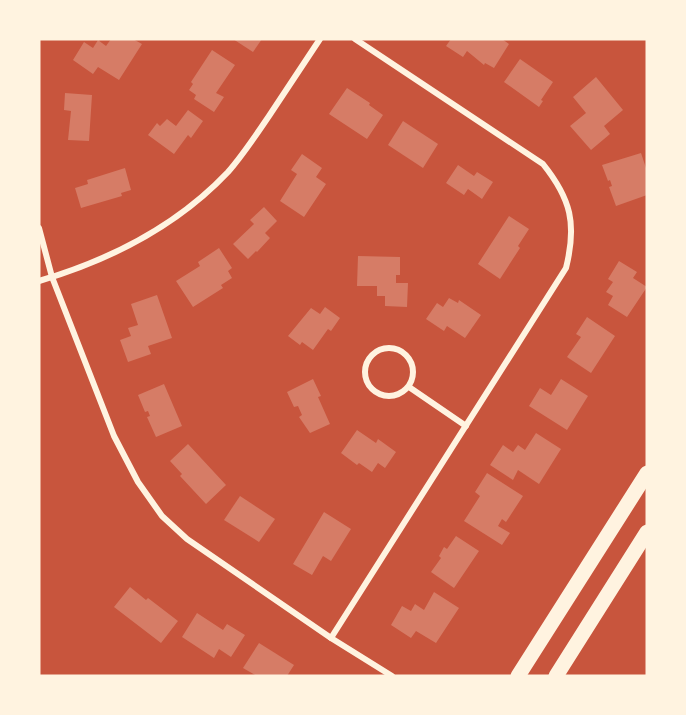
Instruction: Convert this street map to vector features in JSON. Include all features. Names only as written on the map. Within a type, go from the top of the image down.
[{"type":"main road","points":[[518,676],[647,473]]},
{"type":"main road","points":[[556,676],[647,532]]},
{"type":"street","points":[[39,281],[85,266],[147,237],[190,208],[235,163],[320,39]]},
{"type":"street","points":[[331,638],[566,268],[572,245],[570,213],[558,183],[543,164],[355,39]]},
{"type":"street","points":[[39,228],[52,277],[114,436],[138,482],[162,516],[187,539],[331,638],[392,676]]},
{"type":"street","points":[[391,348],[408,356],[412,364],[413,376],[409,387],[402,393],[388,397],[372,390],[364,371],[371,356],[382,349],[391,348]]},
{"type":"street","points":[[409,387],[466,426]]},
{"type":"building","points":[[111,39],[133,39],[142,44],[119,80],[98,67],[93,74],[73,60],[84,42],[93,48],[98,40],[106,46]]},
{"type":"building","points":[[233,39],[262,39],[253,52]]},
{"type":"building","points":[[451,39],[502,39],[509,44],[494,68],[485,63],[484,65],[467,51],[463,57],[446,46]]},
{"type":"building","points":[[212,50],[235,65],[216,93],[224,97],[214,112],[194,99],[196,95],[189,90],[193,84],[191,82]]},
{"type":"building","points":[[520,59],[553,82],[539,107],[504,82]]},
{"type":"building","points":[[596,77],[623,110],[604,126],[610,134],[591,150],[570,126],[586,113],[573,97]]},
{"type":"building","points":[[347,88],[370,103],[369,105],[383,115],[367,139],[329,114]]},
{"type":"building","points":[[65,93],[92,95],[89,141],[68,140],[71,111],[64,110]]},
{"type":"building","points":[[188,110],[203,121],[191,138],[188,135],[174,154],[148,135],[157,123],[160,126],[167,119],[176,126]]},
{"type":"building","points":[[403,121],[438,144],[423,168],[388,145]]},
{"type":"building","points":[[641,153],[647,171],[647,195],[616,206],[609,187],[612,186],[610,180],[608,181],[602,165]]},
{"type":"building","points":[[302,154],[322,168],[316,177],[326,184],[304,217],[280,201],[297,174],[291,170]]},
{"type":"building","points":[[458,165],[474,176],[477,172],[493,182],[482,199],[468,189],[464,195],[446,183]]},
{"type":"building","points":[[125,168],[131,190],[121,193],[122,196],[81,208],[75,188],[88,184],[87,180]]},
{"type":"building","points":[[264,207],[277,221],[265,233],[270,238],[248,259],[233,244],[254,224],[250,220]]},
{"type":"building","points":[[509,216],[529,229],[500,279],[478,264]]},
{"type":"building","points":[[219,248],[232,268],[228,271],[232,278],[221,285],[223,288],[193,307],[176,281],[200,266],[198,262]]},
{"type":"building","points":[[358,256],[400,257],[400,275],[396,275],[396,283],[408,283],[407,307],[385,306],[385,296],[377,296],[377,286],[357,286]]},
{"type":"building","points":[[619,261],[637,272],[633,278],[647,287],[627,317],[608,305],[613,296],[606,292],[613,282],[608,279]]},
{"type":"building","points":[[157,295],[172,338],[148,346],[151,354],[128,362],[120,340],[131,336],[128,328],[138,325],[131,304]]},
{"type":"building","points":[[449,298],[458,303],[459,300],[481,315],[465,338],[447,326],[444,331],[426,319],[437,303],[443,307]]},
{"type":"building","points":[[325,307],[340,318],[331,331],[328,329],[313,350],[302,342],[300,345],[288,336],[311,308],[320,314]]},
{"type":"building","points":[[587,317],[615,336],[591,373],[567,357],[581,337],[576,334]]},
{"type":"building","points":[[313,379],[330,424],[310,433],[299,417],[302,415],[298,406],[294,407],[287,392]]},
{"type":"building","points":[[561,379],[588,396],[567,430],[529,406],[540,388],[551,395]]},
{"type":"building","points":[[164,384],[182,426],[156,437],[147,417],[150,416],[148,411],[145,412],[138,395]]},
{"type":"building","points":[[357,430],[376,443],[378,439],[396,452],[385,468],[378,463],[372,472],[359,463],[357,465],[341,453]]},
{"type":"building","points":[[536,433],[561,449],[539,484],[518,470],[513,480],[490,465],[503,445],[513,452],[518,445],[525,450]]},
{"type":"building","points":[[188,444],[226,485],[206,504],[180,476],[182,474],[170,461]]},
{"type":"building","points":[[487,473],[523,496],[506,522],[502,519],[498,526],[510,533],[502,545],[464,521],[480,496],[475,492]]},
{"type":"building","points":[[240,496],[275,519],[259,542],[224,520]]},
{"type":"building","points":[[324,512],[351,529],[331,561],[323,556],[312,575],[293,564]]},
{"type":"building","points":[[456,536],[479,551],[454,588],[431,572],[441,558],[439,556],[444,547],[447,549]]},
{"type":"building","points":[[130,587],[178,621],[161,643],[114,607]]},
{"type":"building","points":[[434,592],[459,608],[436,643],[416,631],[411,638],[391,625],[402,606],[411,611],[415,604],[424,610]]},
{"type":"building","points":[[197,613],[223,630],[227,624],[245,635],[231,657],[219,649],[214,658],[182,637]]},
{"type":"building","points":[[259,643],[294,665],[287,676],[257,676],[243,668]]}]
